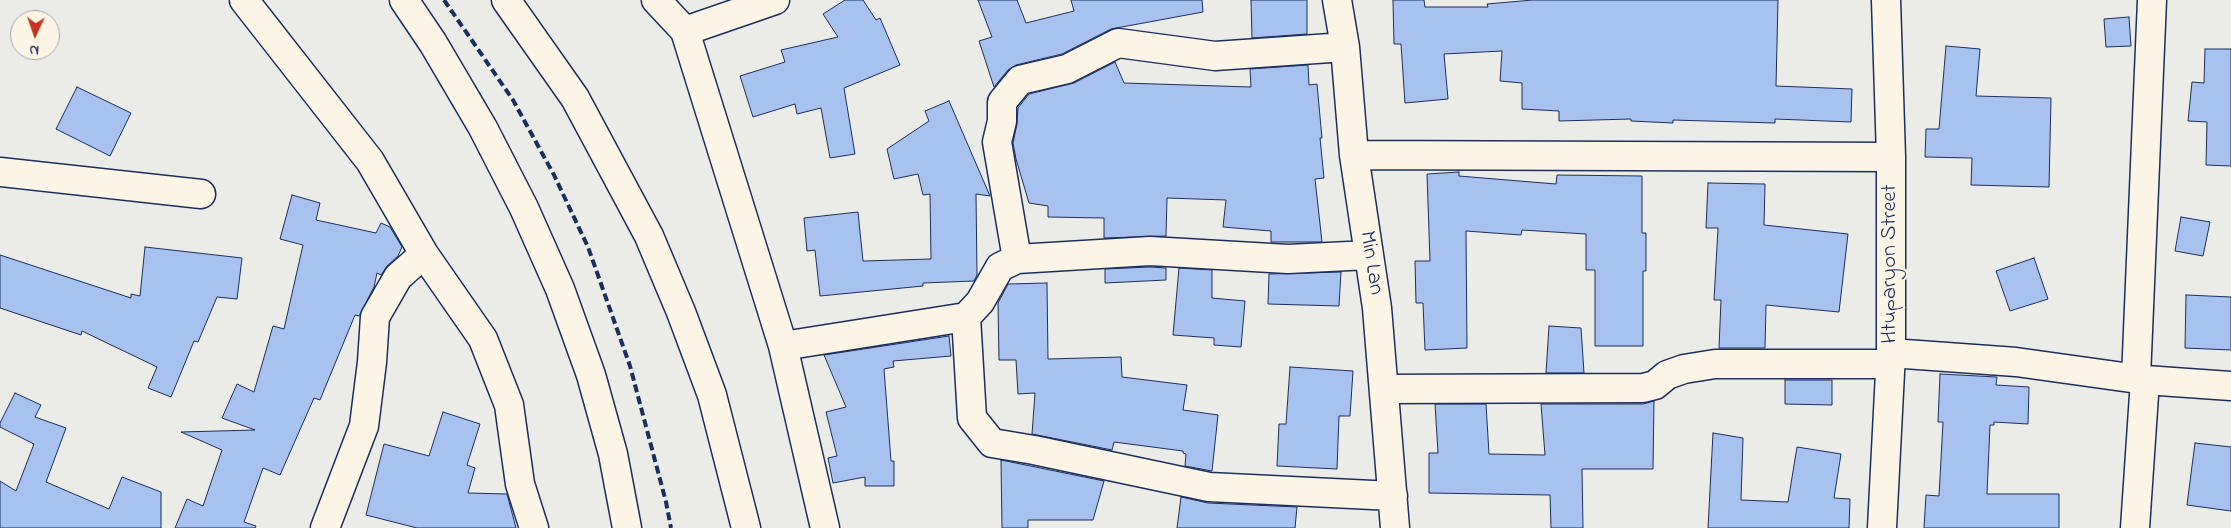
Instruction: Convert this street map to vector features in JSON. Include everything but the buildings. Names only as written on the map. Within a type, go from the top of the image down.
[{"type":"street","points":[[244,0],[370,161],[424,254],[483,339],[509,404],[520,484],[534,528]]},
{"type":"street","points":[[404,0],[433,43],[483,128],[524,208],[560,289],[594,384],[613,454],[627,528]]},
{"type":"street","points":[[506,0],[576,98],[649,236],[681,312],[712,395],[746,528]]},
{"type":"street","points":[[656,0],[685,31],[783,346],[825,528]]},
{"type":"street","points":[[685,31],[775,0]]},
{"type":"street","name":"Min Lan","points":[[1337,0],[1345,47],[1354,155],[1377,308],[1395,528]]},
{"type":"street","name":"Htuparyon Street","points":[[1882,528],[1891,359],[1891,157],[1886,0]]},
{"type":"street","points":[[2135,528],[2152,0]]},
{"type":"street","points":[[1017,259],[997,142],[1002,121],[1002,102],[1020,80],[1067,69],[1118,43],[1215,56],[1345,47]]},
{"type":"street","points":[[1354,155],[1891,157]]},
{"type":"street","points":[[0,172],[200,194]]},
{"type":"street","points":[[783,346],[966,317],[980,302],[1000,267],[1017,259],[1150,251],[1288,259],[1369,255]]},
{"type":"street","points":[[325,528],[364,426],[372,362],[375,316],[398,277],[424,254]]},
{"type":"street","points":[[966,317],[972,418],[992,443],[1209,487],[1393,496]]},
{"type":"street","points":[[1384,389],[1643,388],[1655,385],[1668,375],[1684,369],[1714,364],[1891,359],[2016,362],[2140,379],[2231,386]]},
{"type":"railway","points":[[444,0],[513,100],[554,175],[588,247],[630,366],[666,502],[671,528]]}]
